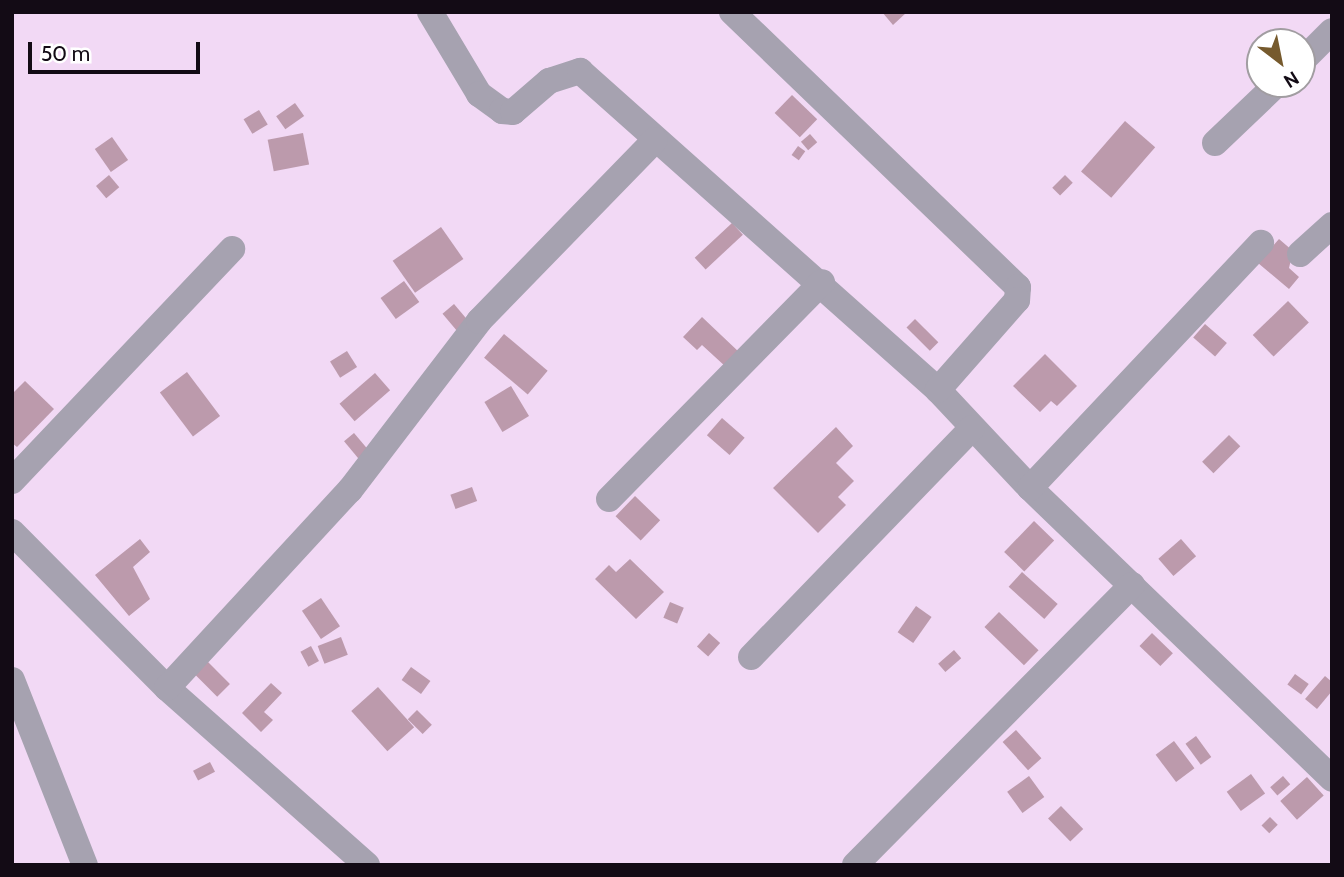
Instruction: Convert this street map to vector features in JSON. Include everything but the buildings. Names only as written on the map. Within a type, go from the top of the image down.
[{"type":"street","points":[[430,12],[490,106],[513,112],[549,81],[580,71],[654,141],[822,282],[938,390],[1030,488],[1332,779]]},
{"type":"street","points":[[732,12],[1018,288],[1017,300],[938,390]]},
{"type":"street","points":[[1316,47],[1332,31]]},
{"type":"street","points":[[1215,143],[1262,98]]},
{"type":"street","points":[[167,688],[350,489],[479,321],[654,141]]},
{"type":"street","points":[[1300,254],[1332,225]]},
{"type":"street","points":[[1030,488],[1261,243]]},
{"type":"street","points":[[12,481],[232,249]]},
{"type":"street","points":[[609,499],[822,282]]},
{"type":"street","points":[[751,657],[972,428]]},
{"type":"street","points":[[12,532],[167,688],[367,865]]},
{"type":"street","points":[[855,865],[1132,585]]},
{"type":"street","points":[[12,680],[85,865]]}]
